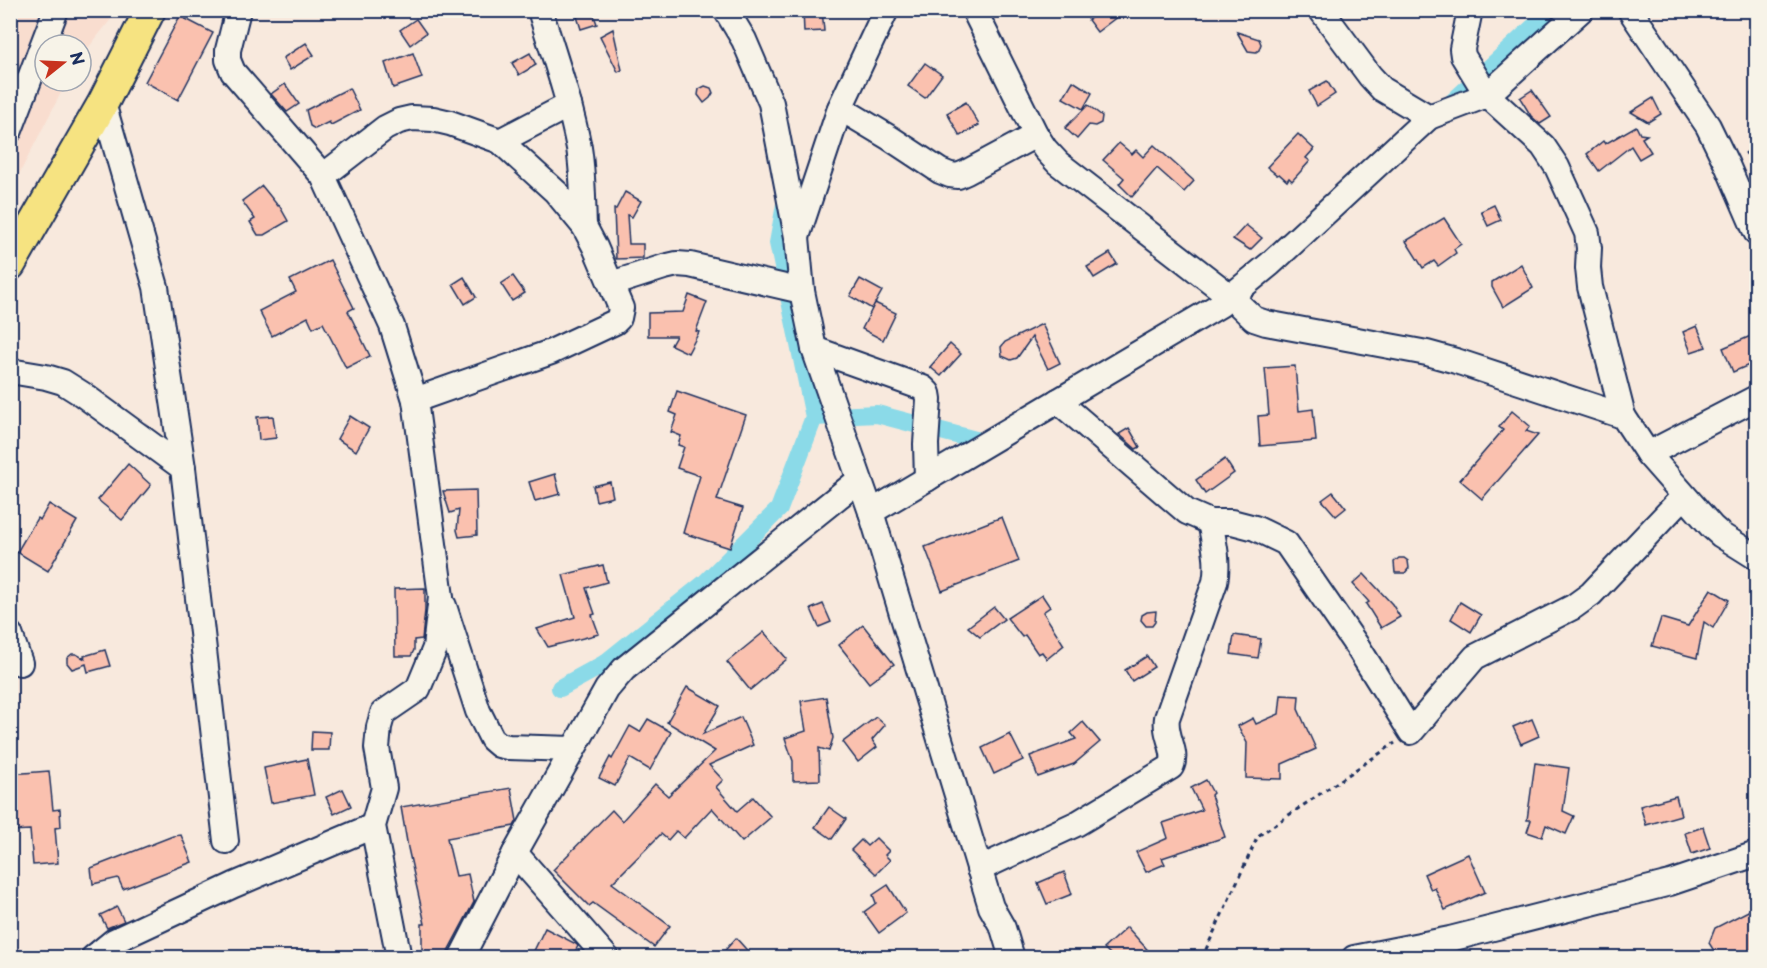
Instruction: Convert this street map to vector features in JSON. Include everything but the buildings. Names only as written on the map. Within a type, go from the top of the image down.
[{"type":"main road","points":[[10,265],[103,103],[150,10]]},
{"type":"street","points":[[10,130],[56,10]]},
{"type":"street","points":[[238,10],[228,50],[228,60],[233,72],[323,176],[392,326],[416,400],[441,597],[478,711],[492,739],[500,745],[573,749]]},
{"type":"street","points":[[540,10],[569,105],[582,170],[584,226]]},
{"type":"street","points":[[726,10],[744,40],[771,103],[797,237],[802,291],[814,349],[871,512],[991,907],[1003,928],[1012,957]]},
{"type":"street","points":[[797,237],[840,108],[886,10]]},
{"type":"street","points":[[1322,10],[1382,89],[1429,117]]},
{"type":"street","points":[[1470,10],[1462,49],[1463,56],[1487,95],[1543,146],[1557,166],[1587,233],[1590,287],[1623,416],[1648,454],[1684,496],[1721,535],[1756,557]]},
{"type":"street","points":[[871,512],[1220,305],[1270,264],[1429,117],[1487,95],[1581,10]]},
{"type":"street","points":[[1630,10],[1708,126],[1756,232]]},
{"type":"street","points":[[975,11],[1045,149],[1058,163],[1230,296],[1254,319],[1427,353],[1623,416]]},
{"type":"street","points":[[103,103],[156,287],[183,468],[226,840]]},
{"type":"street","points":[[500,141],[569,105]]},
{"type":"street","points":[[840,108],[950,176],[968,172],[1036,135]]},
{"type":"street","points":[[323,176],[385,128],[412,118],[450,123],[500,141],[556,192],[584,226],[621,308],[620,318],[615,322],[551,352],[416,400]]},
{"type":"street","points":[[611,284],[677,264],[802,291]]},
{"type":"street","points":[[814,349],[926,390],[929,399],[926,444],[927,479]]},
{"type":"street","points":[[10,371],[63,382],[183,468]]},
{"type":"street","points":[[1648,454],[1756,398]]},
{"type":"street","points":[[1058,401],[1187,512],[1210,522],[1232,522],[1256,528],[1286,543],[1359,649],[1411,732],[1475,657],[1574,607],[1591,594],[1684,496]]},
{"type":"street","points":[[461,957],[515,853],[607,689],[624,669],[859,480]]},
{"type":"street","points":[[979,868],[1078,824],[1171,767],[1174,759],[1167,733],[1167,718],[1217,572],[1217,559],[1210,522]]},
{"type":"street","points":[[399,957],[373,826],[384,788],[377,748],[379,727],[383,713],[418,689],[435,648],[441,597]]},
{"type":"street","points":[[10,634],[20,663]]},
{"type":"street","points":[[93,957],[114,941],[223,890],[373,826]]},
{"type":"street","points":[[515,853],[607,957]]},
{"type":"street","points":[[1354,957],[1450,939],[1647,889],[1756,854]]},
{"type":"street","points":[[991,907],[991,933],[998,957]]},
{"type":"path","points":[[1202,957],[1258,836],[1411,732]]},
{"type":"shaded area","points":[[11,11],[107,11],[112,18],[93,42],[93,33],[33,33],[33,93],[61,93],[11,190]]},
{"type":"waterway","points":[[1447,107],[1552,10]]},
{"type":"waterway","points":[[560,688],[604,664],[705,583],[779,509],[814,417],[778,243],[786,199]]},
{"type":"waterway","points":[[814,417],[877,414],[983,442],[994,438]]}]
